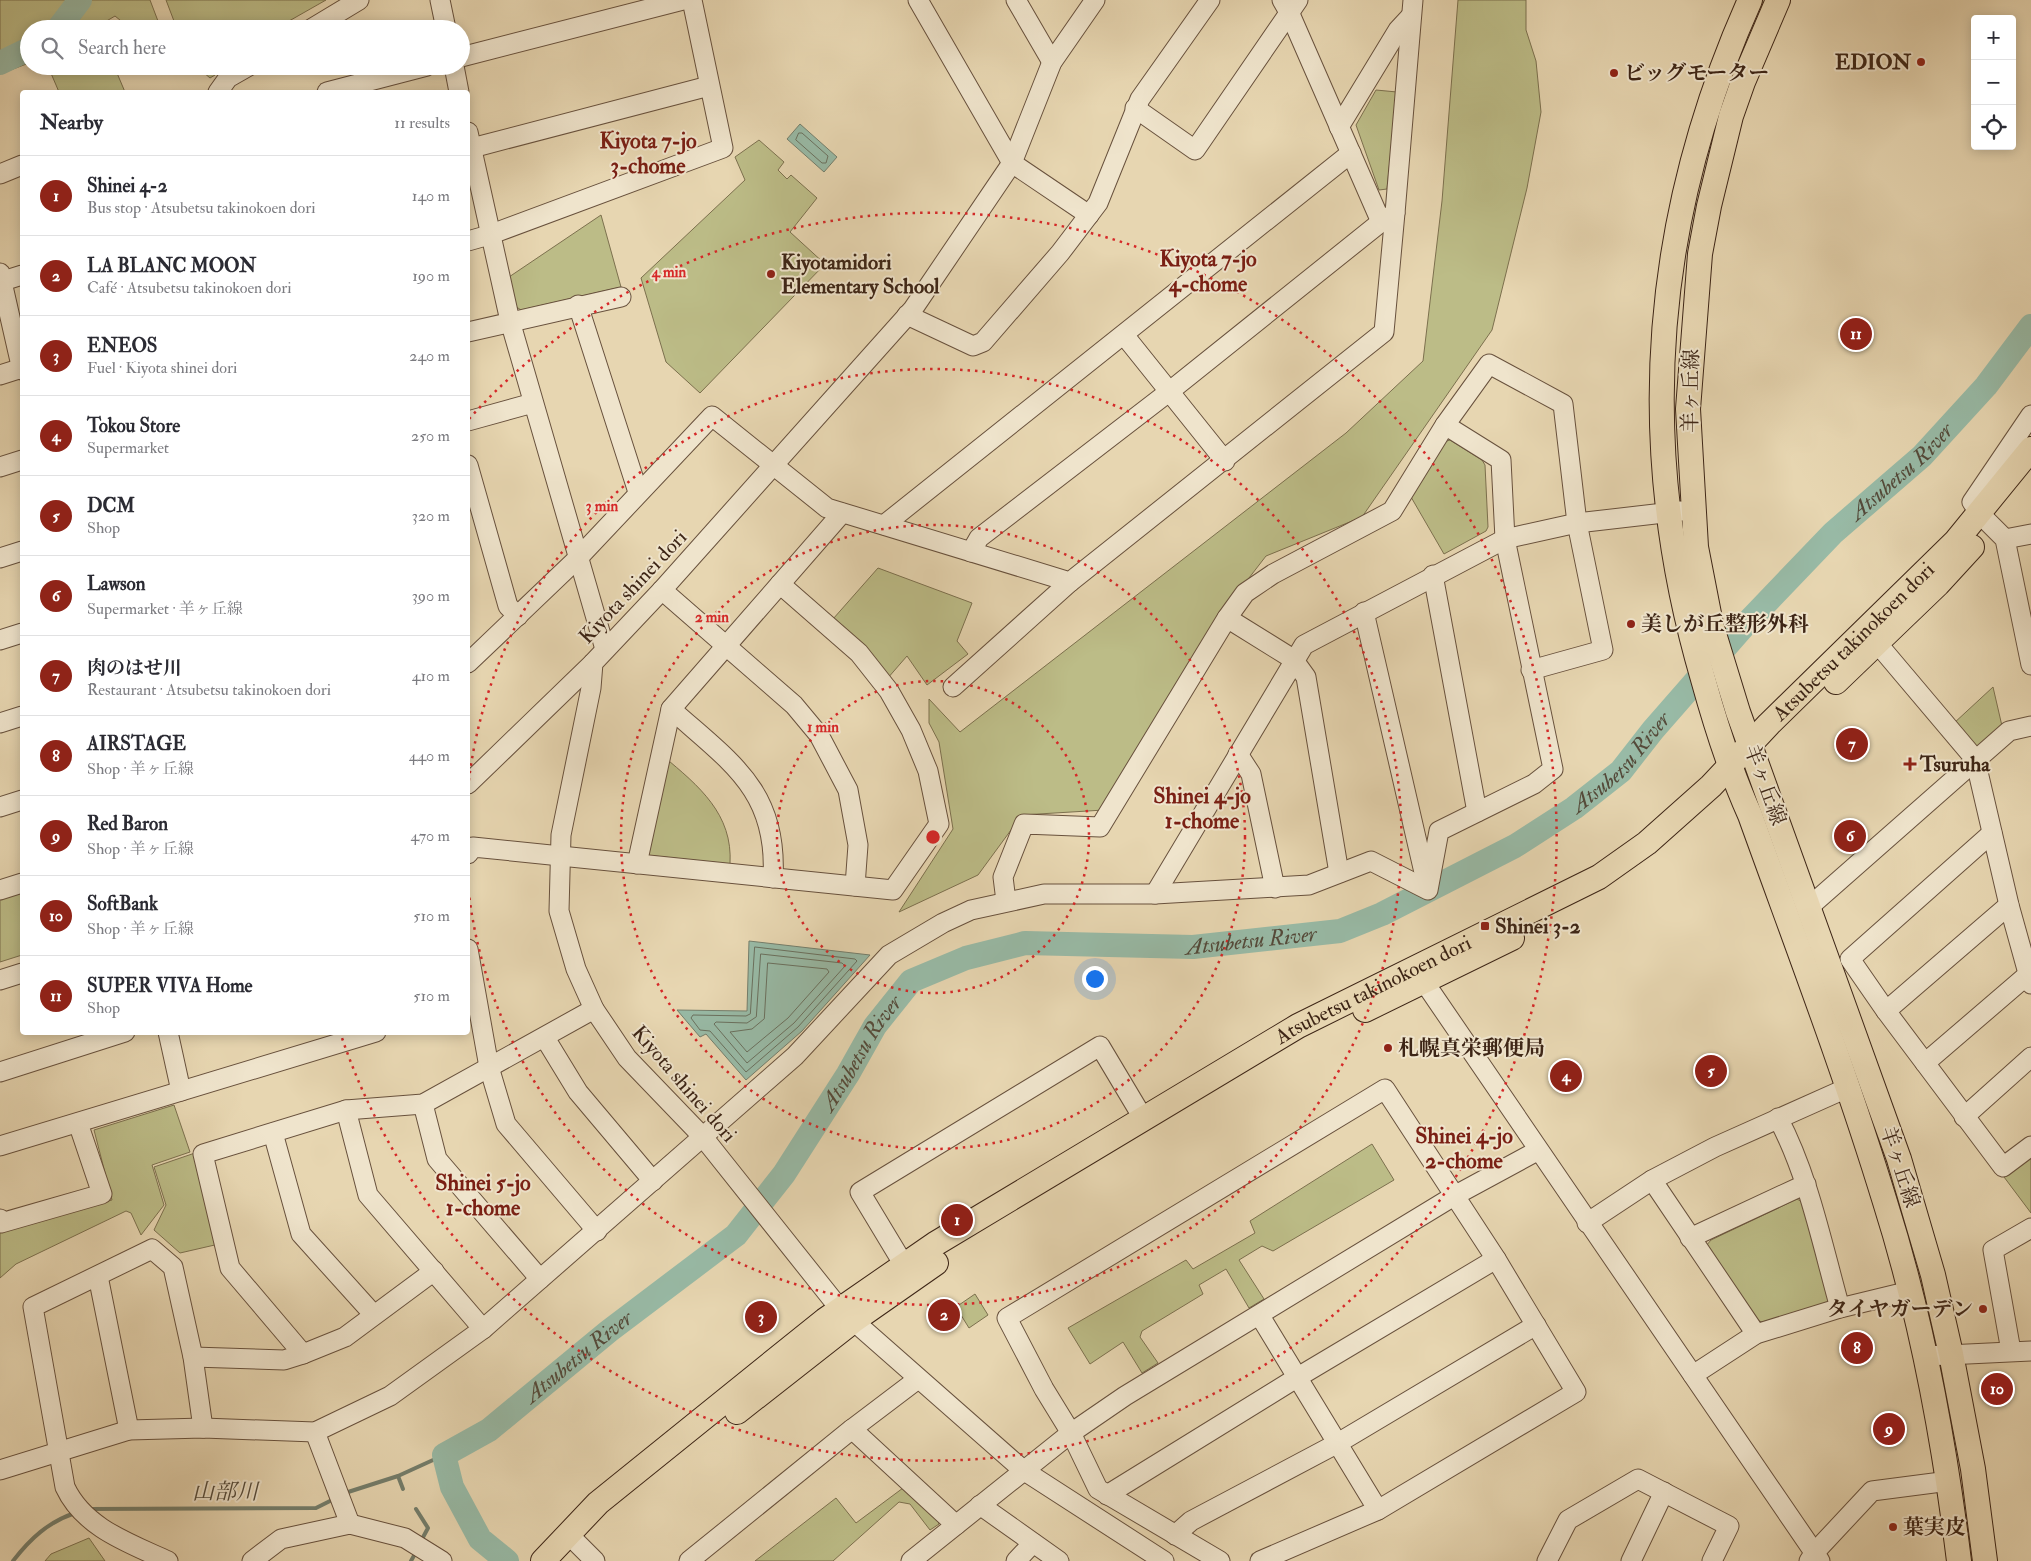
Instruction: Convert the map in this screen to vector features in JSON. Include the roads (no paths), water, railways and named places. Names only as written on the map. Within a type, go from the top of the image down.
[{"type":"main road","name":"羊ヶ丘線","points":[[1750,0],[1721,72],[1693,155],[1672,258],[1662,355],[1663,456],[1667,514],[1683,605],[1716,724],[1733,775],[1750,815],[1886,1203],[1926,1356],[1949,1481],[1958,1561]]},
{"type":"main road","name":"羊ヶ丘線","points":[[1778,0],[1743,82],[1731,116],[1709,206],[1700,254],[1688,409],[1696,547],[1711,624],[1734,701],[1899,1159],[1933,1275],[1952,1354],[1973,1470],[1985,1561]]},
{"type":"main road","name":"Atsubetsu takinokoen dori","points":[[846,1315],[904,1265],[1143,1118],[1298,1026],[1419,975],[1611,887],[1660,853],[1714,805],[1733,775],[1753,753],[1924,574],[1993,526],[2031,450]]},
{"type":"main road","name":"Atsubetsu takinokoen dori","points":[[1753,753],[1877,642],[1938,584],[1993,526],[2031,476]]},
{"type":"main road","name":"Atsubetsu takinokoen dori","points":[[846,1315],[1208,1096],[1419,975]]},
{"type":"main road","points":[[551,1559],[573,1539],[598,1503],[846,1315]]},
{"type":"street","points":[[326,20],[360,0]]},
{"type":"street","points":[[440,0],[444,20]]},
{"type":"street","points":[[470,55],[683,0]]},
{"type":"street","points":[[470,240],[724,148],[709,86],[692,0]]},
{"type":"street","points":[[918,0],[1012,163],[1089,215]]},
{"type":"street","points":[[1016,0],[1052,62]]},
{"type":"street","name":"Kiyota shinei dori","points":[[1095,0],[1052,62],[1012,163],[908,315],[662,590],[593,664],[591,688],[566,803],[559,856],[559,911],[576,969],[594,1010],[627,1058],[702,1137],[846,1315],[1023,1470],[1164,1561]]},
{"type":"street","points":[[908,315],[973,346],[983,342],[1060,253],[1098,203],[1136,108],[1210,0]]},
{"type":"street","points":[[1136,108],[1195,150],[1290,5]]},
{"type":"street","points":[[1290,5],[1350,153],[1388,218]]},
{"type":"street","points":[[1339,127],[1412,8]]},
{"type":"street","points":[[953,687],[1070,582],[1225,461],[1384,332],[1388,218],[1412,8]]},
{"type":"street","points":[[219,90],[228,78],[233,75]]},
{"type":"street","points":[[335,90],[392,75]]},
{"type":"street","points":[[456,75],[459,90]]},
{"type":"street","points":[[470,143],[709,86]]},
{"type":"street","points":[[470,148],[510,321],[605,649]]},
{"type":"street","points":[[884,526],[1350,153]]},
{"type":"street","points":[[0,174],[20,167]]},
{"type":"street","points":[[971,552],[979,538],[1170,391],[1388,218]]},
{"type":"street","points":[[20,275],[1,279],[20,360]]},
{"type":"street","points":[[470,331],[621,297]]},
{"type":"street","points":[[578,306],[638,492]]},
{"type":"street","points":[[1124,335],[1225,461]]},
{"type":"street","points":[[1006,901],[1003,876],[1024,824],[1100,827],[1227,618],[1245,593],[1273,574],[1392,511],[1445,425],[1489,364],[1563,404],[1577,523],[1602,650],[1531,670]]},
{"type":"street","points":[[0,375],[20,370]]},
{"type":"street","points":[[470,420],[533,403]]},
{"type":"street","points":[[2031,415],[1972,502],[1993,526],[2031,665]]},
{"type":"street","points":[[470,661],[578,558],[638,492],[712,416],[827,508],[1070,582]]},
{"type":"street","points":[[1428,890],[1439,831],[1534,784],[1553,770],[1505,539],[1501,460],[1445,425]]},
{"type":"street","points":[[0,467],[20,461]]},
{"type":"street","points":[[470,472],[508,606],[518,616]]},
{"type":"street","points":[[1155,894],[1293,659],[1304,645],[1433,575],[1505,539],[1577,523],[1667,514],[1694,509]]},
{"type":"street","points":[[637,864],[671,709],[842,513]]},
{"type":"street","points":[[1993,526],[2031,534]]},
{"type":"street","points":[[0,558],[20,552]]},
{"type":"street","points":[[1433,575],[1477,812]]},
{"type":"street","points":[[470,851],[473,847],[893,890],[939,824],[928,770],[911,730],[889,692],[859,653],[780,584]]},
{"type":"street","points":[[662,590],[794,705],[819,735],[848,790],[858,845],[856,886]]},
{"type":"street","points":[[1364,612],[1428,890]]},
{"type":"street","points":[[1227,618],[1293,659],[1306,677],[1339,873]]},
{"type":"street","points":[[0,640],[20,635]]},
{"type":"street","points":[[1877,642],[1975,759],[2009,905],[2030,977],[1925,1063]]},
{"type":"street","points":[[470,782],[593,664]]},
{"type":"street","points":[[671,709],[739,770],[760,799],[773,837],[772,878]]},
{"type":"street","points":[[0,723],[20,717]]},
{"type":"street","points":[[1809,906],[2008,730],[2031,726]]},
{"type":"street","points":[[1238,754],[1251,774],[1275,888]]},
{"type":"street","points":[[0,807],[20,801]]},
{"type":"street","points":[[1992,833],[1850,959],[1886,1011],[2003,1167],[2031,1146]]},
{"type":"street","points":[[0,1470],[129,1430],[202,1428],[315,1432],[390,1396],[483,1328],[795,1056],[889,955],[971,910],[1044,894],[1155,894],[1309,885],[1371,861],[1428,890]]},
{"type":"street","points":[[0,890],[20,884]]},
{"type":"street","points":[[1886,1011],[2009,905]]},
{"type":"street","points":[[470,960],[490,1066],[506,1124],[596,1231]]},
{"type":"street","points":[[0,980],[20,974]]},
{"type":"street","points":[[1419,975],[1586,1223],[1693,1375],[1815,1558],[1872,1491],[1949,1481]]},
{"type":"street","points":[[304,1354],[230,1268],[203,1154],[346,1110],[423,1104],[594,1010]]},
{"type":"street","points":[[0,1072],[116,1035]]},
{"type":"street","points":[[169,1035],[181,1091]]},
{"type":"street","points":[[0,1146],[366,1035]]},
{"type":"street","points":[[545,1038],[578,1092],[653,1181]]},
{"type":"street","points":[[904,1265],[860,1192],[868,1187],[1100,1046],[1143,1118]]},
{"type":"street","points":[[1964,1117],[2031,1056]]},
{"type":"street","points":[[1586,1223],[1652,1180],[1778,1118],[1846,1088]]},
{"type":"street","points":[[1220,1561],[1098,1489],[1071,1433],[1044,1389],[1007,1318],[1385,1089],[1496,1259],[1576,1392],[1378,1510],[1260,1561]]},
{"type":"street","points":[[423,1104],[437,1159],[540,1279]]},
{"type":"street","points":[[346,1110],[368,1195],[483,1328]]},
{"type":"street","points":[[1778,1118],[1792,1145],[1806,1184],[1840,1308]]},
{"type":"street","points":[[0,1219],[1,1223],[22,1219],[102,1194],[78,1122]]},
{"type":"street","points":[[273,1134],[301,1234],[374,1315]]},
{"type":"street","points":[[911,1561],[1023,1470],[1071,1433],[1125,1396],[1260,1316],[1454,1196],[1538,1150]]},
{"type":"street","points":[[1652,1180],[1756,1334]]},
{"type":"street","points":[[1690,1238],[1806,1184]]},
{"type":"street","points":[[2011,1351],[1993,1250],[2031,1228]]},
{"type":"street","points":[[168,1561],[113,1536],[94,1523],[72,1501],[65,1487],[33,1308],[152,1249],[173,1267],[193,1357],[202,1428]]},
{"type":"street","points":[[1107,1495],[1298,1377],[1496,1259]]},
{"type":"street","points":[[193,1357],[284,1360],[304,1354],[345,1337],[434,1271]]},
{"type":"street","points":[[98,1276],[129,1430]]},
{"type":"street","points":[[1693,1375],[1756,1334],[1840,1308],[1910,1292]]},
{"type":"street","points":[[1260,1316],[1378,1510]]},
{"type":"street","points":[[1175,1535],[1192,1521],[1338,1443],[1536,1325]]},
{"type":"street","points":[[1926,1356],[2031,1351]]},
{"type":"street","points":[[689,1561],[852,1429],[918,1379]]},
{"type":"street","points":[[852,1429],[956,1525]]},
{"type":"street","points":[[315,1432],[348,1519]]},
{"type":"street","points":[[1548,1561],[1568,1520],[1638,1479],[1729,1526],[1712,1561]]},
{"type":"street","points":[[1631,1561],[1664,1492]]},
{"type":"street","points":[[980,1505],[1059,1561]]},
{"type":"street","points":[[252,1561],[281,1540],[348,1519],[405,1538],[438,1558]]},
{"type":"street","points":[[573,1539],[595,1561]]},
{"type":"street","points":[[1016,1561],[1033,1543]]},
{"type":"water","points":[[800,124],[837,157],[824,172],[787,139]]},
{"type":"water","points":[[749,941],[870,955],[802,1031],[746,1080],[706,1034],[700,1037],[677,1010],[747,1011]]},
{"type":"waterway","points":[[65,20],[80,0]]},
{"type":"waterway","points":[[0,63],[20,53]]},
{"type":"waterway","name":"Atsubetsu River","points":[[507,1561],[480,1539],[452,1487],[444,1455],[489,1430],[609,1331],[736,1235],[784,1174],[848,1074],[875,1026],[911,981],[966,958],[1025,943],[1193,947],[1340,931],[1382,914],[1515,846],[1574,808],[1621,771],[1653,730],[1743,627],[1833,533],[1922,456],[1986,386],[2031,326]]},
{"type":"waterway","name":"山部川","points":[[345,1493],[398,1476],[444,1455]]},
{"type":"waterway","points":[[398,1476],[403,1489]]},
{"type":"waterway","name":"山部川","points":[[89,1509],[316,1508],[334,1499]]},
{"type":"waterway","points":[[416,1509],[428,1528],[421,1541]]},
{"type":"waterway","name":"山部川","points":[[13,1561],[40,1532],[56,1521],[75,1513]]},
{"type":"waterway","points":[[411,1561],[416,1552]]},
{"type":"place","name":"EDION","points":[[1921,62]]},
{"type":"place","name":"ビッグモーター","points":[[1614,73]]},
{"type":"place","name":"Kiyotamidori Elementary School","points":[[771,274]]},
{"type":"place","name":"SUPER VIVA Home","points":[[1856,334]]},
{"type":"place","name":"美しが丘整形外科","points":[[1631,624]]},
{"type":"place","name":"肉のはせ川","points":[[1852,744]]},
{"type":"place","name":"Tsuruha","points":[[1910,764]]},
{"type":"place","name":"Lawson","points":[[1850,836]]},
{"type":"place","name":"Shinei 3-2","points":[[1485,926]]},
{"type":"place","name":"札幌真栄郵便局","points":[[1388,1048]]},
{"type":"place","name":"DCM","points":[[1711,1071]]},
{"type":"place","name":"Tokou Store","points":[[1566,1076]]},
{"type":"place","name":"Shinei 4-2","points":[[957,1220]]},
{"type":"place","name":"タイヤガーデン","points":[[1983,1309]]},
{"type":"place","name":"LA BLANC MOON","points":[[944,1315]]},
{"type":"place","name":"ENEOS","points":[[761,1317]]},
{"type":"place","name":"AIRSTAGE","points":[[1857,1348]]},
{"type":"place","name":"SoftBank","points":[[1997,1389]]},
{"type":"place","name":"Red Baron","points":[[1889,1429]]},
{"type":"place","name":"葉実皮","points":[[1893,1527]]},
{"type":"district","name":"Kiyota 7-jo 3-chome","points":[[648,154]]},
{"type":"district","name":"Kiyota 7-jo 4-chome","points":[[1208,272]]},
{"type":"district","name":"Shinei 4-jo 1-chome","points":[[1202,808]]},
{"type":"district","name":"Shinei 4-jo 2-chome","points":[[1464,1148]]},
{"type":"district","name":"Shinei 5-jo 1-chome","points":[[483,1196]]}]
